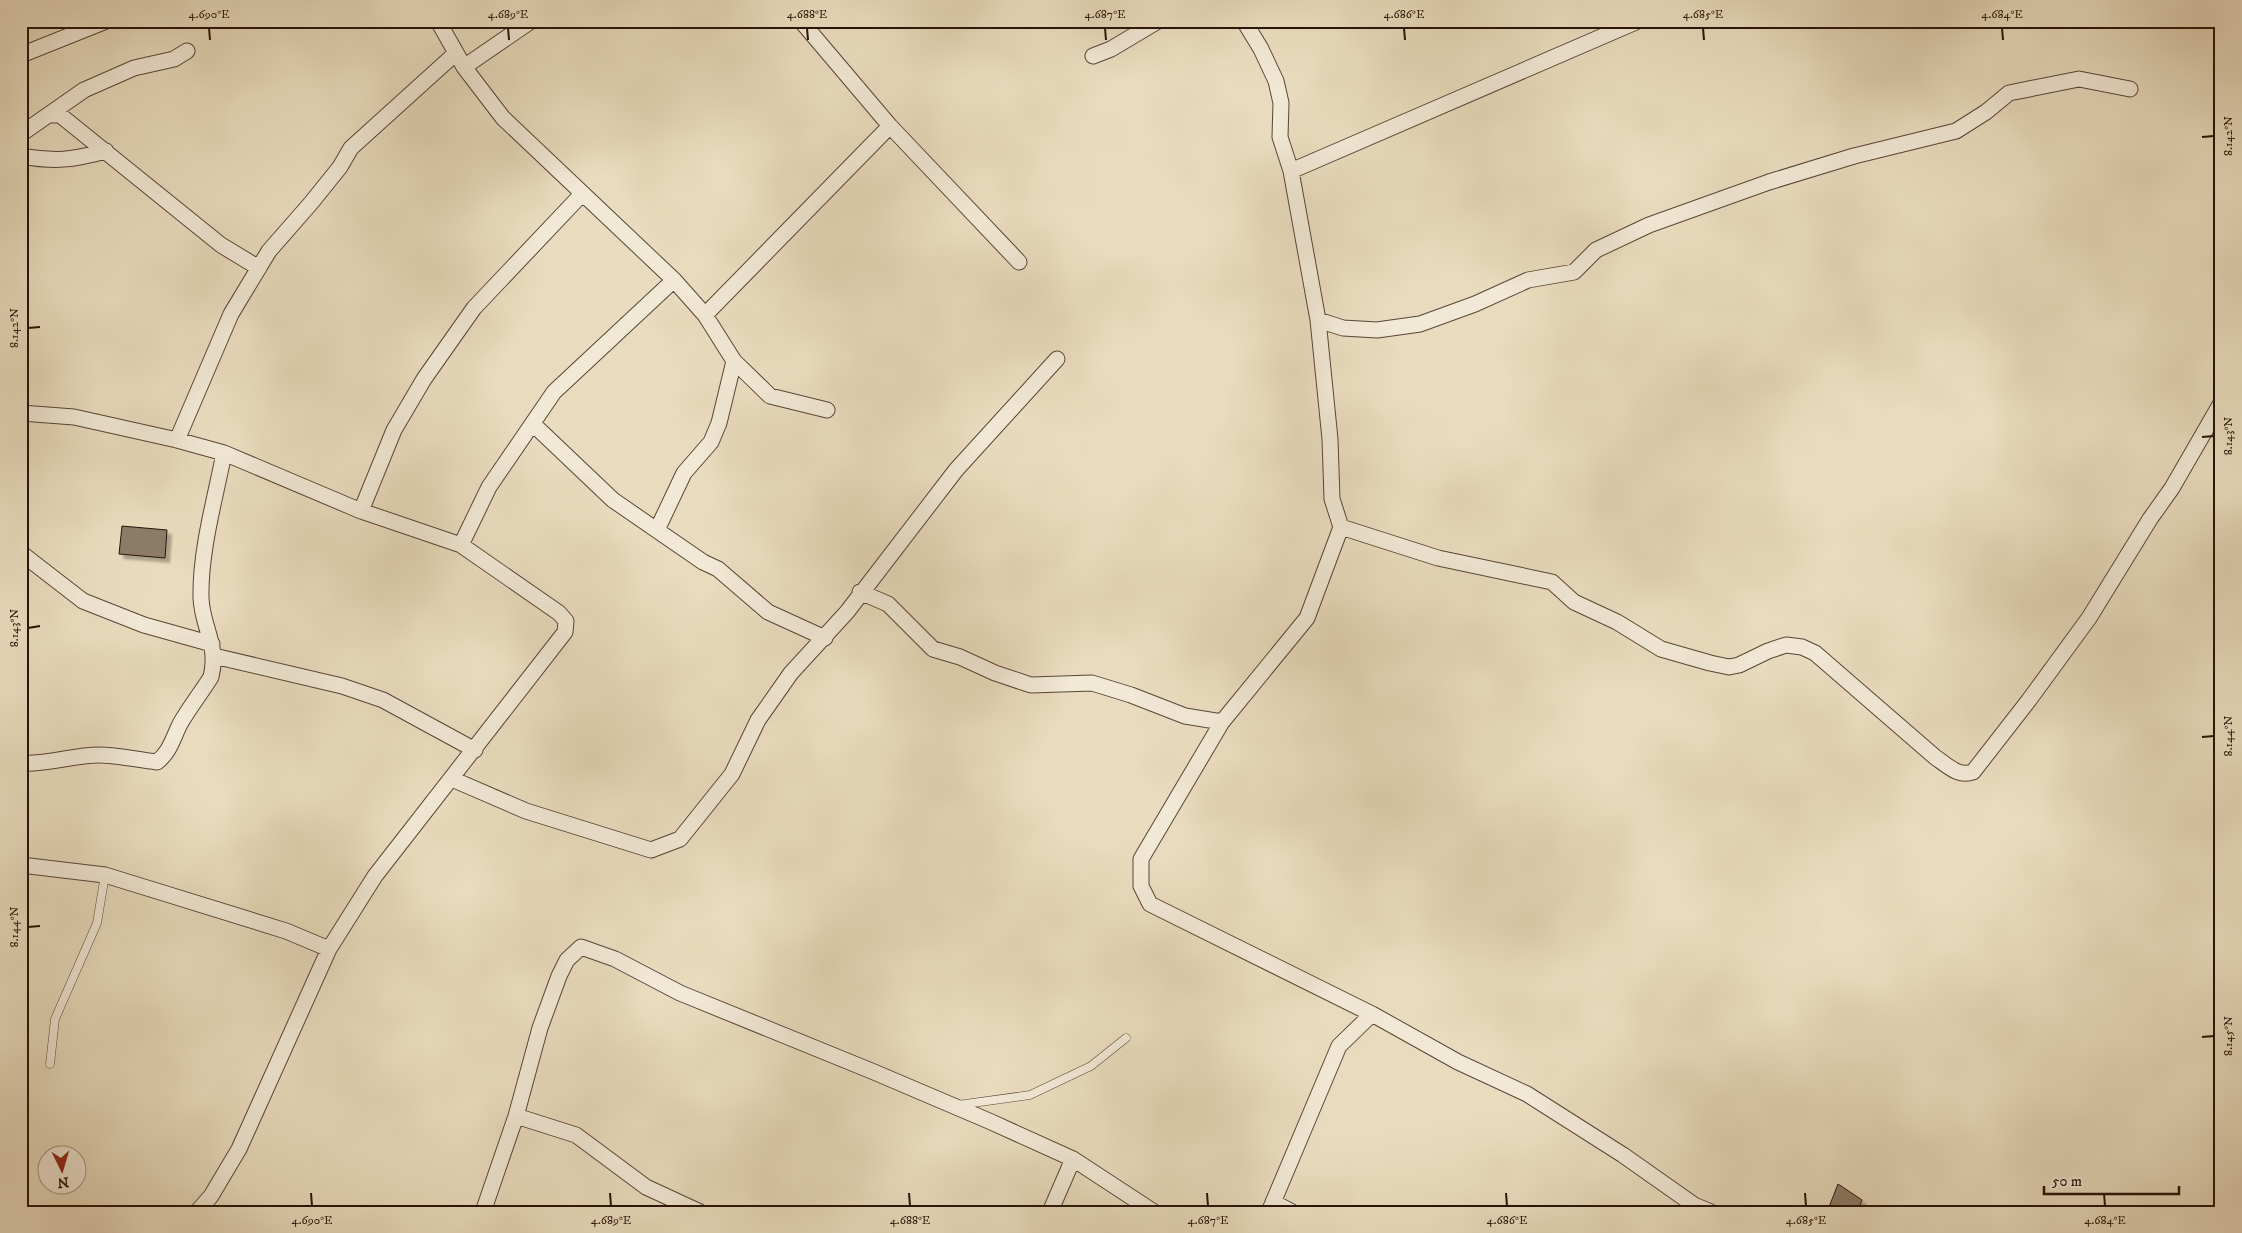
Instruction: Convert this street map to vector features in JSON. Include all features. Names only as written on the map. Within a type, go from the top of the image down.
[{"type":"street","points":[[21,55],[106,21]]},
{"type":"street","points":[[438,21],[464,67],[503,118],[674,280],[705,315],[734,361],[770,396],[827,410]]},
{"type":"street","points":[[464,67],[531,21]]},
{"type":"street","points":[[801,21],[890,126],[1020,262]]},
{"type":"street","points":[[1093,56],[1158,21]]},
{"type":"street","points":[[1244,21],[1261,49],[1276,81],[1281,103],[1280,137],[1292,171],[1318,320],[1330,439],[1332,499],[1341,527],[1307,618],[1222,722],[1141,859],[1141,886],[1150,904],[1372,1014],[1458,1062],[1527,1094],[1623,1155],[1694,1205],[1711,1212]]},
{"type":"street","points":[[1292,171],[1638,21]]},
{"type":"street","points":[[21,134],[51,115],[84,90],[134,68],[174,59],[187,50]]},
{"type":"street","points":[[177,440],[231,314],[269,251],[311,203],[340,167],[352,148],[456,53]]},
{"type":"street","points":[[1318,320],[1343,328],[1377,330],[1420,324],[1475,304],[1528,280],[1574,272],[1596,250],[1658,222],[1788,176],[1854,156],[1956,131],[1986,112],[2009,93],[2079,79],[2130,89]]},
{"type":"street","points":[[51,115],[60,115],[221,245],[259,268]]},
{"type":"street","points":[[705,315],[890,126]]},
{"type":"street","points":[[21,156],[40,159],[72,160],[106,151]]},
{"type":"street","points":[[361,510],[394,430],[424,379],[474,308],[582,194]]},
{"type":"street","points":[[462,545],[489,487],[554,392],[674,280]]},
{"type":"street","points":[[452,779],[526,811],[651,850],[680,839],[732,774],[743,748],[766,708],[791,673],[847,612],[860,592],[956,470],[1057,359]]},
{"type":"street","points":[[657,530],[684,473],[711,442],[719,423],[734,361]]},
{"type":"street","points":[[1341,527],[1438,558],[1552,582],[1574,602],[1616,622],[1661,649],[1710,663],[1729,667],[1739,665],[1768,651],[1786,645],[1802,647],[1815,653],[1936,757],[1955,771],[1964,774],[1973,772],[2089,618],[2150,519],[2172,488],[2221,403]]},
{"type":"street","points":[[21,413],[74,417],[177,440],[224,453],[361,510],[462,545],[559,613],[566,621],[565,632],[375,876],[329,949],[239,1149],[211,1196],[197,1212]]},
{"type":"street","points":[[533,424],[613,500],[703,562],[718,569],[768,612],[825,638]]},
{"type":"street","points":[[21,763],[38,764],[73,757],[100,755],[158,762],[171,746],[180,725],[211,677],[213,650],[201,599],[203,560],[224,453]]},
{"type":"street","points":[[21,553],[83,600],[213,650],[342,686],[383,700],[474,750]]},
{"type":"street","points":[[860,592],[888,604],[933,649],[960,657],[995,673],[1031,684],[1092,683],[1131,695],[1185,716],[1222,722]]},
{"type":"street","points":[[21,865],[105,875],[286,931],[329,949]]},
{"type":"street","points":[[483,1212],[516,1116],[540,1028],[558,976],[567,960],[581,947],[615,959],[680,993],[874,1072],[1073,1159],[1154,1212]]},
{"type":"street","points":[[1292,1212],[1271,1207],[1339,1046],[1372,1014]]},
{"type":"street","points":[[516,1116],[576,1135],[646,1187],[700,1212]]},
{"type":"street","points":[[1050,1212],[1073,1159]]},
{"type":"lane","points":[[50,1064],[54,1019],[96,922],[105,875]]},
{"type":"lane","points":[[952,1106],[1030,1095],[1091,1066],[1126,1038]]},
{"type":"building","points":[[122,526],[167,530],[165,558],[119,554]]},
{"type":"building","points":[[1838,1184],[1862,1200],[1857,1212],[1827,1212]]}]
